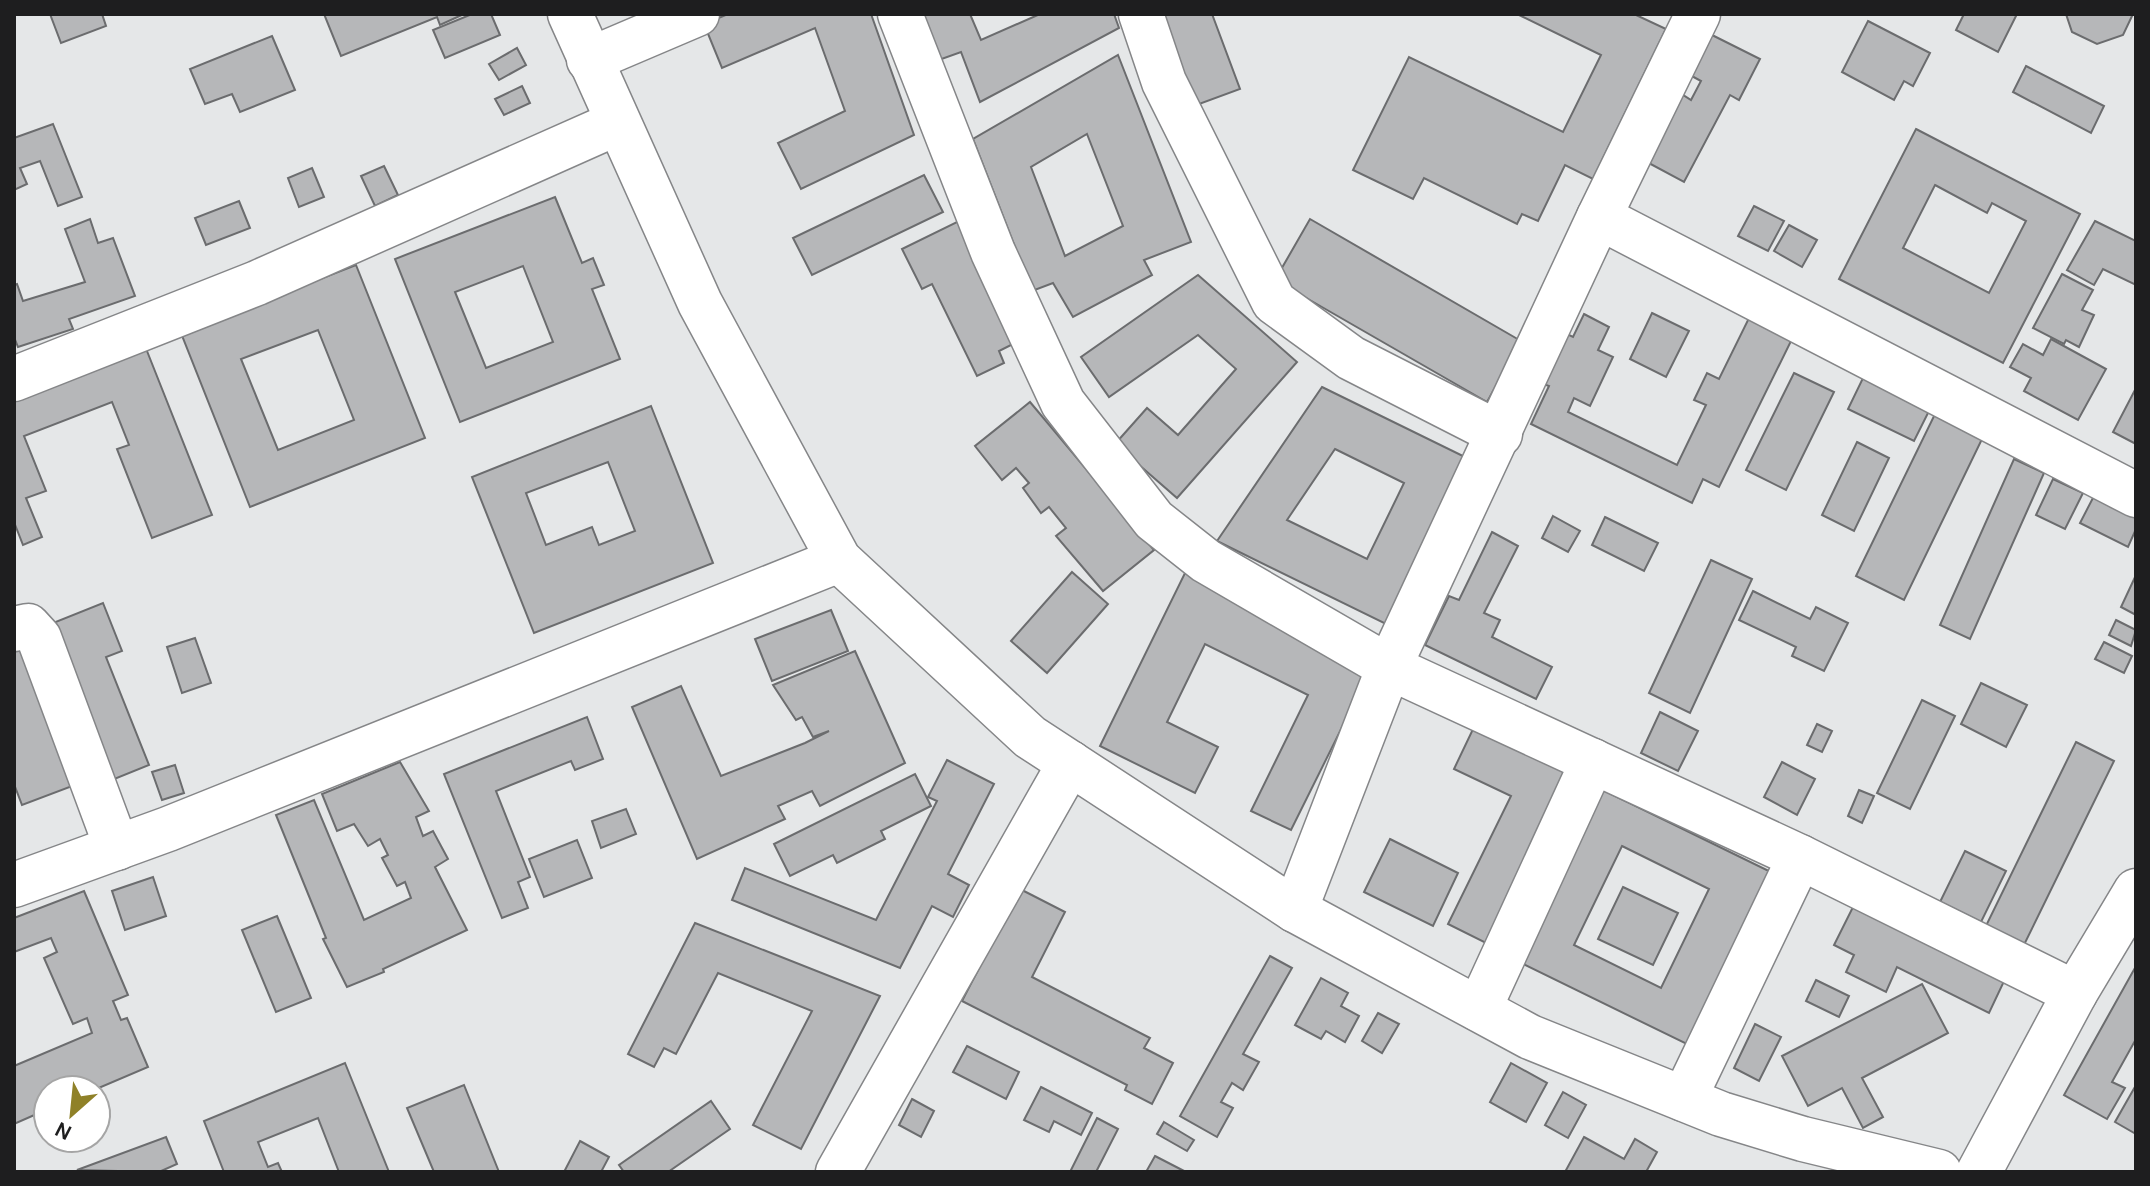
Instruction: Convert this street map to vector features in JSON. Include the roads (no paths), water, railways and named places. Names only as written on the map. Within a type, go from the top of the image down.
[{"type":"street","points":[[570,14],[700,303],[839,560],[1030,737],[1295,910],[1530,1037],[1721,1114],[1803,1139],[1939,1172]]},
{"type":"street","points":[[589,60],[697,14]]},
{"type":"street","points":[[900,14],[993,252],[1063,403],[1154,520],[1206,561],[1389,667],[1800,857],[2075,993]]},
{"type":"street","points":[[1141,14],[1164,82],[1274,302],[1351,358],[1500,434]]},
{"type":"street","points":[[1295,910],[1389,667],[1599,217],[1698,14]]},
{"type":"street","points":[[14,379],[257,283],[617,123]]},
{"type":"street","points":[[1599,217],[2136,495]]},
{"type":"street","points":[[14,885],[117,848],[839,560]]},
{"type":"street","points":[[14,629],[28,626],[39,638],[117,848]]},
{"type":"street","points":[[1479,1009],[1593,761]]},
{"type":"street","points":[[838,1172],[1070,763]]},
{"type":"street","points":[[1684,1099],[1800,857]]},
{"type":"street","points":[[1979,1172],[2075,993],[2136,891]]}]
